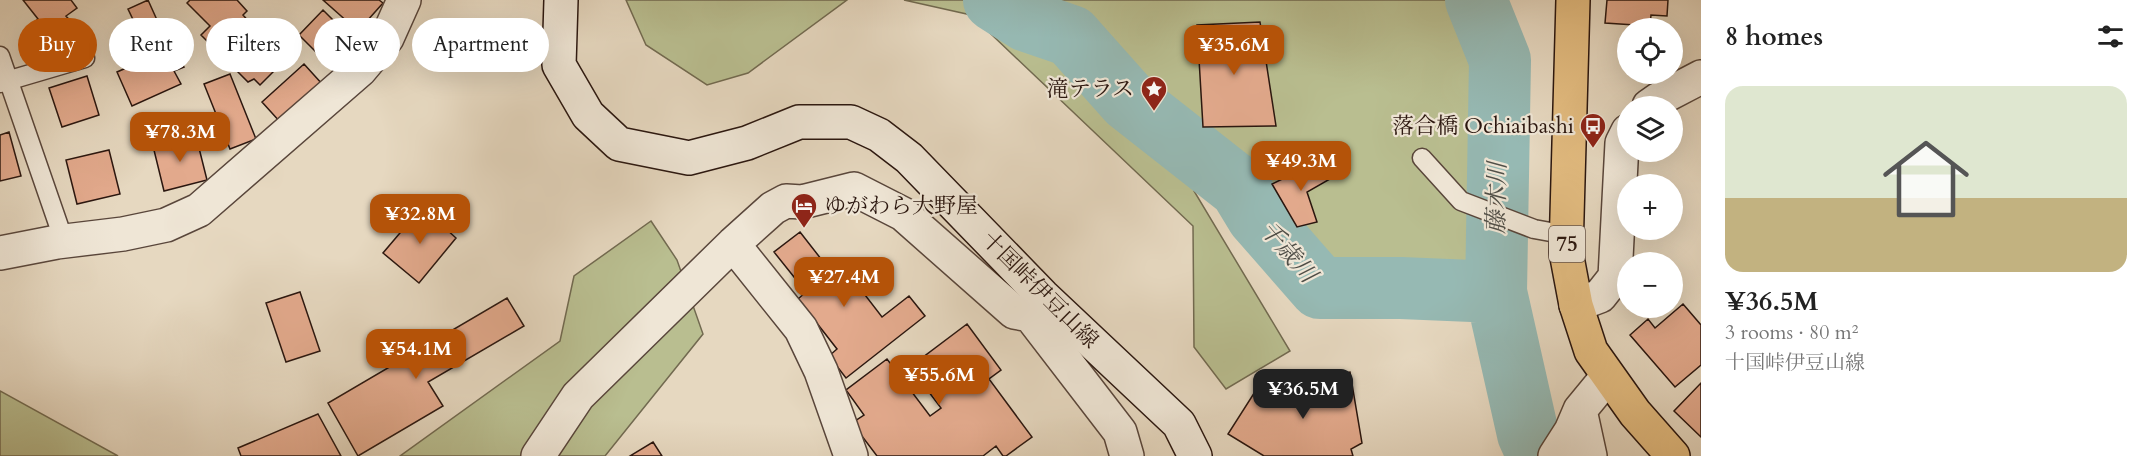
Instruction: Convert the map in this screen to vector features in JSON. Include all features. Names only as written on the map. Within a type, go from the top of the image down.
[{"type":"main road","name":"75","points":[[1573,0],[1566,252],[1576,305],[1591,351],[1635,413],[1673,456]]},
{"type":"street","points":[[0,254],[166,225],[199,210],[360,70],[387,38],[404,0]]},
{"type":"street","name":"十国峠伊豆山線","points":[[561,0],[559,65],[588,115],[619,144],[689,158],[747,143],[799,122],[851,122],[879,135],[909,158],[1037,305],[1179,424],[1195,456]]},
{"type":"street","points":[[1665,96],[1701,77]]},
{"type":"street","points":[[1576,305],[1600,296],[1615,277],[1621,162]]},
{"type":"street","points":[[538,456],[578,396],[733,244],[773,208],[786,201],[802,202],[854,189],[903,214],[1014,312],[1037,305],[1120,432],[1127,456]]},
{"type":"street","points":[[733,244],[801,329],[821,371],[851,456]]},
{"type":"street","points":[[1574,438],[1608,376]]},
{"type":"lane","points":[[0,56],[5,82],[64,241]]},
{"type":"lane","points":[[5,82],[38,72]]},
{"type":"lane","points":[[1422,158],[1461,201],[1531,227],[1567,235]]},
{"type":"green space","points":[[626,0],[847,0],[748,73],[707,85],[646,45]]},
{"type":"green space","points":[[904,0],[1471,0],[1487,59],[1496,292],[1320,288],[1257,216],[1240,188],[1189,148],[1194,191],[1290,351],[1226,389],[1194,347],[1193,226],[971,15]]},
{"type":"green space","points":[[651,221],[677,260],[703,334],[605,456],[400,456],[560,341],[574,276]]},
{"type":"green space","points":[[0,391],[118,456],[0,456]]},
{"type":"building","points":[[23,0],[71,0],[77,8],[66,16],[68,18],[37,18]]},
{"type":"building","points":[[148,0],[156,18],[132,18],[128,9]]},
{"type":"building","points":[[190,0],[237,0],[247,11],[243,15],[246,18],[206,18],[206,22],[187,3]]},
{"type":"building","points":[[323,0],[379,0],[383,3],[370,18],[343,18]]},
{"type":"building","points":[[1607,0],[1668,0],[1667,16],[1617,18],[1617,24],[1605,23]]},
{"type":"building","points":[[323,10],[331,18],[315,18]]},
{"type":"building","points":[[314,19],[314,50],[302,38],[302,32]]},
{"type":"building","points":[[1260,22],[1276,126],[1203,127],[1197,25]]},
{"type":"building","points":[[206,30],[206,40],[201,35]]},
{"type":"building","points":[[304,64],[323,85],[281,123],[262,102],[295,72],[302,72]]},
{"type":"building","points":[[117,72],[175,72],[181,84],[132,106]]},
{"type":"building","points":[[238,72],[273,72],[260,85],[254,79],[248,82]]},
{"type":"building","points":[[230,74],[256,139],[230,149],[204,84]]},
{"type":"building","points":[[87,76],[99,115],[62,127],[49,88]]},
{"type":"building","points":[[9,132],[21,176],[0,181],[0,135]]},
{"type":"building","points":[[196,136],[207,180],[164,191],[153,146]]},
{"type":"building","points":[[109,150],[120,194],[77,204],[66,160]]},
{"type":"building","points":[[1321,160],[1330,179],[1307,192],[1317,222],[1297,227],[1272,184]]},
{"type":"building","points":[[422,207],[456,238],[419,283],[383,253]]},
{"type":"building","points":[[800,232],[832,273],[842,265],[882,317],[909,296],[925,316],[846,378],[829,356],[837,349],[798,299],[806,292],[774,252]]},
{"type":"building","points":[[300,292],[320,351],[286,362],[266,303]]},
{"type":"building","points":[[507,298],[524,326],[428,382],[443,406],[358,456],[328,403]]},
{"type":"building","points":[[1683,304],[1701,325],[1701,365],[1675,387],[1630,335],[1648,319],[1655,328],[1667,318],[1683,318]]},
{"type":"building","points":[[967,324],[1001,370],[989,379],[1032,437],[1006,456],[1003,456],[996,446],[983,456],[877,456],[852,423],[864,415],[846,390],[887,359],[930,416],[941,408],[910,367]]},
{"type":"building","points":[[1350,372],[1362,443],[1351,449],[1353,456],[1264,456],[1228,434],[1258,387],[1289,402],[1295,381]]},
{"type":"building","points":[[1701,383],[1701,437],[1674,411]]},
{"type":"building","points":[[318,414],[341,456],[241,456],[238,448]]},
{"type":"building","points":[[653,442],[662,456],[630,456]]},
{"type":"waterway","name":"千歳川","points":[[994,0],[1027,21],[1071,36],[1128,100],[1240,188],[1257,216],[1320,288],[1401,288],[1496,292],[1528,434],[1538,456]]},
{"type":"waterway","name":"藤木川","points":[[1476,0],[1500,60],[1496,292]]},
{"type":"place","name":"滝テラス","points":[[1154,112]]},
{"type":"place","name":"落合橋 Ochiaibashi","points":[[1593,149]]},
{"type":"place","name":"ゆがわら大野屋","points":[[804,229]]}]
